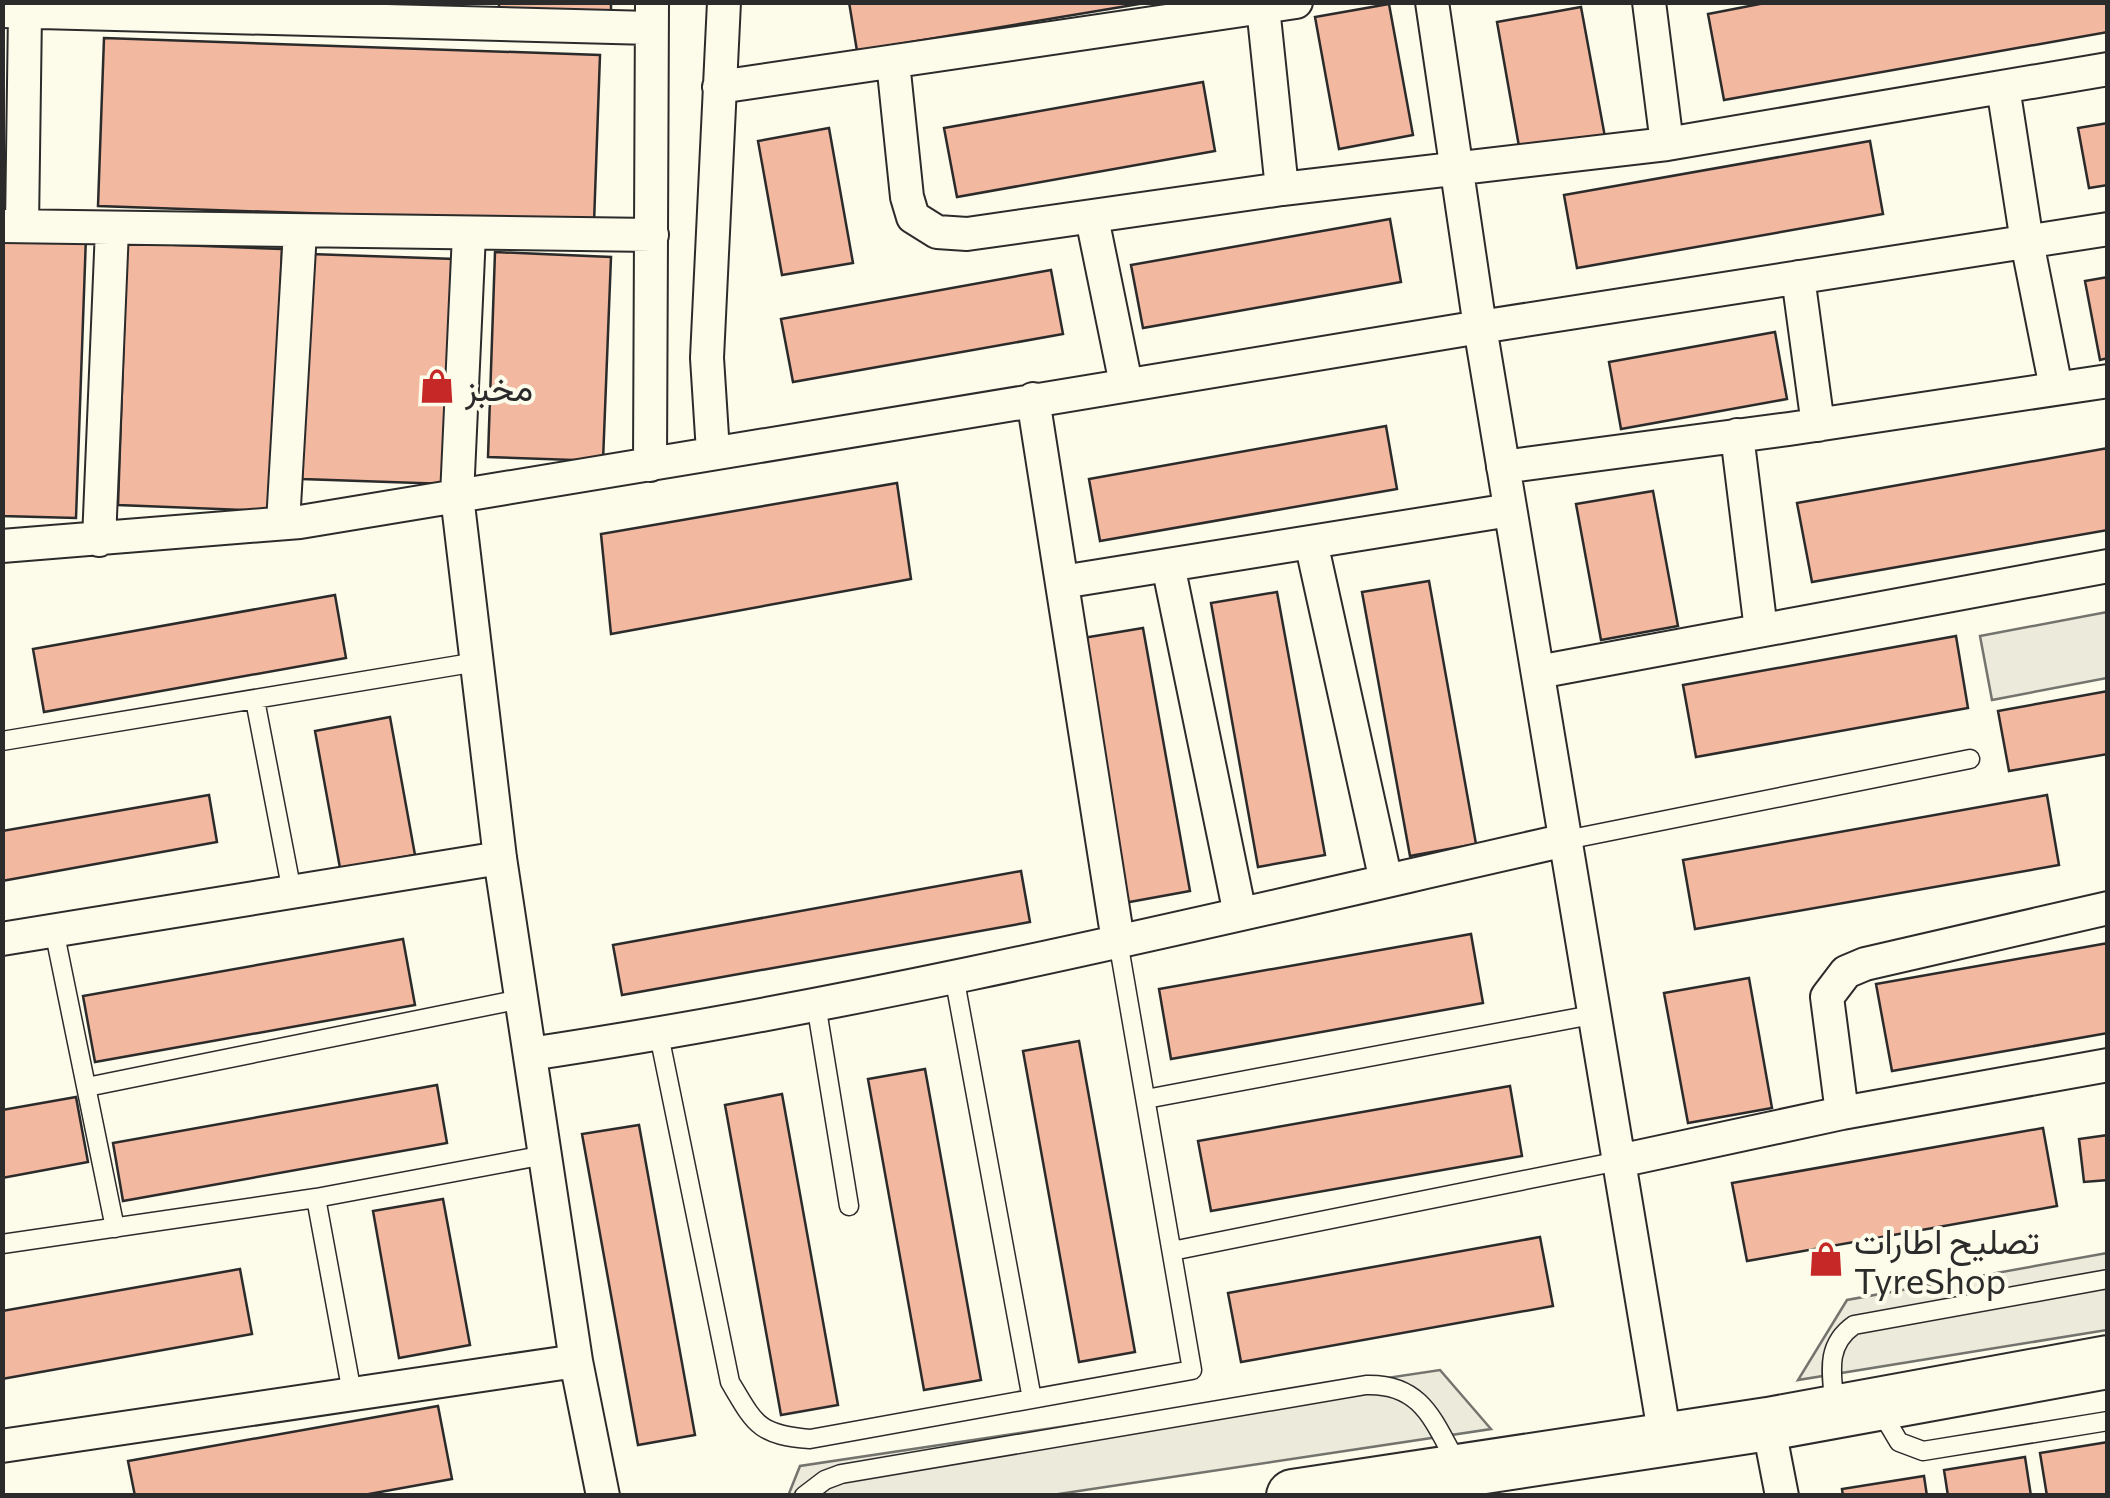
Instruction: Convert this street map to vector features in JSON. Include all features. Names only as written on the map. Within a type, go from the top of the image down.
[{"type":"main road","points":[[1293,1496],[1768,1424],[2108,1362]]},
{"type":"street","points":[[713,452],[707,358],[724,2]]},
{"type":"street","points":[[719,87],[1296,2]]},
{"type":"street","points":[[1432,2],[1480,327],[1666,1438]]},
{"type":"street","points":[[1649,2],[1667,144]]},
{"type":"street","points":[[1263,7],[1282,189]]},
{"type":"street","points":[[650,464],[652,235],[651,16],[280,10],[14,11],[12,226],[652,235]]},
{"type":"street","points":[[892,62],[907,197],[913,217],[936,232],[967,234],[1282,189],[1667,144],[2108,69]]},
{"type":"street","points":[[2003,87],[2027,242],[2056,388]]},
{"type":"street","points":[[1092,218],[1126,384]]},
{"type":"street","points":[[99,540],[112,230]]},
{"type":"street","points":[[2,546],[284,524],[1126,384],[2108,230]]},
{"type":"street","points":[[284,524],[300,231]]},
{"type":"street","points":[[470,234],[457,496],[500,858],[576,1361],[603,1496]]},
{"type":"street","points":[[1798,277],[1818,425]]},
{"type":"street","points":[[1503,467],[1818,425],[2108,380]]},
{"type":"street","points":[[1034,400],[1118,941]]},
{"type":"street","points":[[1737,435],[1761,630]]},
{"type":"street","points":[[1062,582],[1510,510]]},
{"type":"street","points":[[1311,542],[1386,881]]},
{"type":"street","points":[[1168,565],[1240,914]]},
{"type":"street","points":[[1538,672],[2108,566]]},
{"type":"street","points":[[530,1054],[659,1034],[954,976],[1566,840]]},
{"type":"street","points":[[2,939],[500,858]]},
{"type":"street","points":[[1842,1114],[1827,998],[1846,972],[1866,964],[2108,908]]},
{"type":"street","points":[[1619,1161],[1842,1114],[2108,1065]]},
{"type":"street","points":[[2,1446],[576,1361]]},
{"type":"street","points":[[1768,1424],[1782,1496]]},
{"type":"lane","points":[[2,741],[477,662]]},
{"type":"lane","points":[[255,700],[292,892]]},
{"type":"lane","points":[[1566,840],[1970,759]]},
{"type":"lane","points":[[54,930],[116,1228]]},
{"type":"lane","points":[[659,1034],[730,1382],[752,1419],[778,1436],[810,1439],[1192,1370],[1118,941]]},
{"type":"lane","points":[[954,976],[1032,1400]]},
{"type":"lane","points":[[87,1087],[521,999]]},
{"type":"lane","points":[[816,1004],[848,1206]]},
{"type":"lane","points":[[1146,1099],[1597,1014]]},
{"type":"lane","points":[[2,1244],[316,1198],[545,1155]]},
{"type":"lane","points":[[1172,1251],[1619,1161]]},
{"type":"lane","points":[[316,1198],[352,1393]]},
{"type":"lane","points":[[2108,1278],[1854,1325],[1835,1344],[1831,1356],[1856,1409],[1899,1442],[1922,1452],[2108,1420]]},
{"type":"lane","points":[[804,1496],[825,1480],[841,1474],[1366,1385],[1397,1388],[1425,1406],[1461,1470]]},
{"type":"shaded area","points":[[2107,612],[2107,678],[1992,700],[1980,636]]},
{"type":"shaded area","points":[[2107,1253],[2107,1330],[1798,1380],[1847,1300]]},
{"type":"shaded area","points":[[1440,1370],[1491,1429],[1052,1495],[788,1496],[800,1466]]},
{"type":"building","points":[[295,2],[457,2],[456,17]]},
{"type":"building","points":[[499,2],[611,2],[611,15],[499,10]]},
{"type":"building","points":[[849,2],[1151,2],[857,51]]},
{"type":"building","points":[[1770,2],[2108,2],[2108,32],[1724,100],[1708,14]]},
{"type":"building","points":[[1389,4],[1413,135],[1339,149],[1315,17]]},
{"type":"building","points":[[1581,7],[1605,137],[1520,152],[1497,22]]},
{"type":"building","points":[[104,38],[600,55],[594,223],[98,206]]},
{"type":"building","points":[[1203,82],[1215,151],[957,197],[944,128]]},
{"type":"building","points":[[2108,123],[2108,185],[2089,188],[2078,128]]},
{"type":"building","points":[[829,128],[853,263],[782,275],[758,141]]},
{"type":"building","points":[[1870,141],[1883,214],[1577,268],[1564,195]]},
{"type":"building","points":[[1390,219],[1401,282],[1143,328],[1131,265]]},
{"type":"building","points":[[2,233],[86,236],[76,518],[2,516]]},
{"type":"building","points":[[127,243],[282,249],[272,511],[118,505]]},
{"type":"building","points":[[495,252],[611,257],[603,461],[488,457]]},
{"type":"building","points":[[310,254],[455,259],[447,484],[302,479]]},
{"type":"building","points":[[1051,270],[1063,334],[793,382],[781,319]]},
{"type":"building","points":[[2108,277],[2108,358],[2100,360],[2085,281]]},
{"type":"building","points":[[1775,332],[1787,399],[1621,429],[1609,362]]},
{"type":"building","points":[[1386,426],[1397,489],[1100,541],[1089,479]]},
{"type":"building","points":[[2108,448],[2108,530],[1812,582],[1797,503]]},
{"type":"building","points":[[897,483],[911,579],[611,634],[601,534]]},
{"type":"building","points":[[1653,491],[1678,626],[1601,640],[1576,504]]},
{"type":"building","points":[[1429,581],[1476,844],[1410,856],[1362,592]]},
{"type":"building","points":[[1277,592],[1325,855],[1258,867],[1211,603]]},
{"type":"building","points":[[335,595],[346,658],[44,712],[33,649]]},
{"type":"building","points":[[1143,628],[1190,891],[1124,903],[1077,639]]},
{"type":"building","points":[[1956,636],[1968,708],[1696,757],[1683,685]]},
{"type":"building","points":[[2108,691],[2108,754],[2009,771],[1998,711]]},
{"type":"building","points":[[390,717],[415,855],[340,868],[315,731]]},
{"type":"building","points":[[209,795],[217,842],[2,881],[2,831]]},
{"type":"building","points":[[2047,795],[2059,865],[1695,929],[1683,860]]},
{"type":"building","points":[[1021,871],[1030,922],[622,995],[613,945]]},
{"type":"building","points":[[1471,934],[1483,1003],[1171,1059],[1159,989]]},
{"type":"building","points":[[403,939],[415,1005],[95,1062],[83,996]]},
{"type":"building","points":[[2108,943],[2108,1033],[1892,1071],[1876,984]]},
{"type":"building","points":[[1749,978],[1772,1108],[1688,1123],[1664,993]]},
{"type":"building","points":[[1079,1041],[1135,1352],[1079,1362],[1023,1051]]},
{"type":"building","points":[[925,1069],[981,1380],[924,1390],[868,1079]]},
{"type":"building","points":[[437,1085],[447,1143],[123,1201],[113,1143]]},
{"type":"building","points":[[1510,1086],[1522,1156],[1211,1211],[1198,1141]]},
{"type":"building","points":[[782,1094],[838,1405],[781,1415],[725,1105]]},
{"type":"building","points":[[76,1097],[88,1162],[2,1178],[2,1110]]},
{"type":"building","points":[[639,1125],[695,1435],[638,1445],[582,1134]]},
{"type":"building","points":[[2043,1128],[2057,1206],[1747,1261],[1732,1183]]},
{"type":"building","points":[[2108,1135],[2108,1180],[2084,1182],[2079,1139]]},
{"type":"building","points":[[443,1199],[470,1345],[399,1358],[373,1211]]},
{"type":"building","points":[[1540,1237],[1553,1306],[1241,1362],[1228,1293]]},
{"type":"building","points":[[240,1269],[252,1334],[2,1379],[2,1311]]},
{"type":"building","points":[[438,1406],[452,1479],[358,1496],[135,1496],[128,1461]]},
{"type":"building","points":[[2108,1442],[2108,1496],[2047,1496],[2040,1453]]},
{"type":"building","points":[[2025,1457],[2031,1496],[1948,1496],[1944,1470]]},
{"type":"building","points":[[1924,1476],[1927,1496],[1843,1496],[1842,1489]]},
{"type":"place","name":"مخبز","points":[[437,386]]},
{"type":"place","name":"تصليح اطارات TyreShop","points":[[1826,1259]]}]
